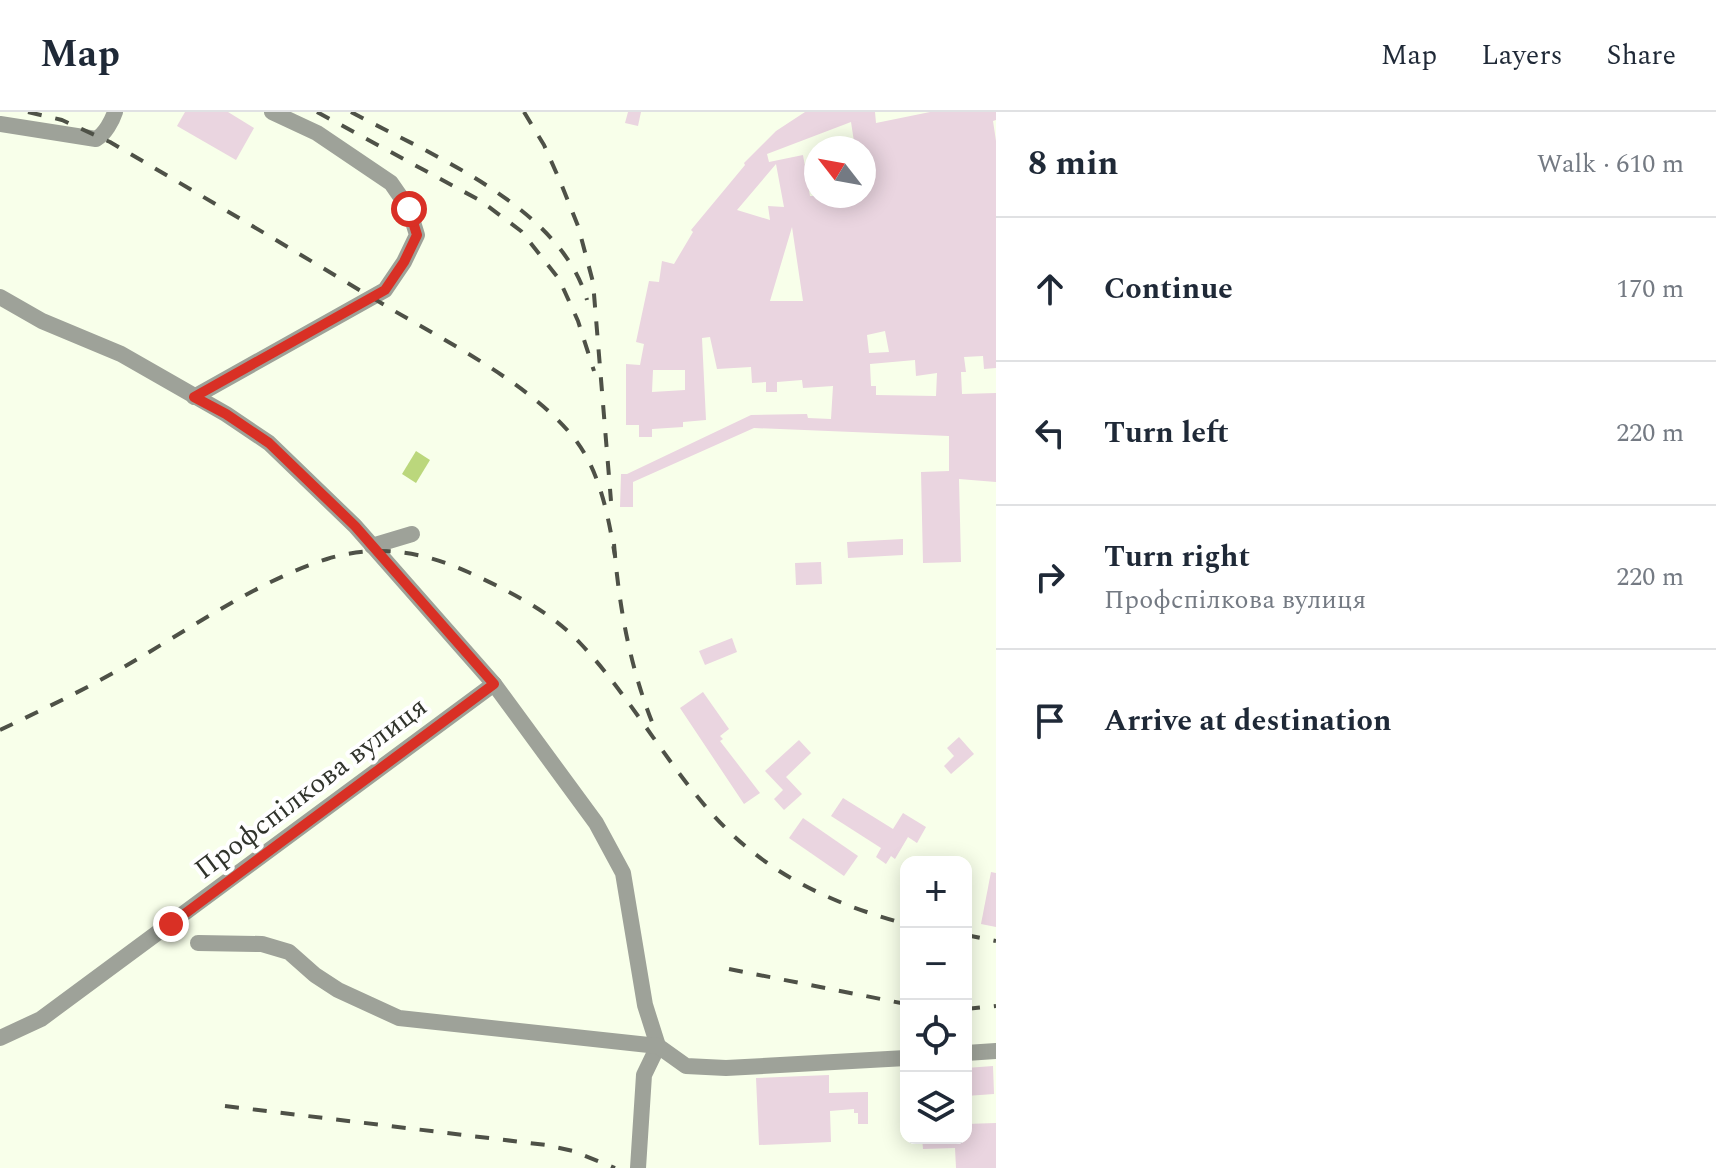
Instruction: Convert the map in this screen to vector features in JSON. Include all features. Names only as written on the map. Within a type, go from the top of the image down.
[{"type":"street","points":[[0,124],[96,139],[115,112]]},
{"type":"street","points":[[194,397],[385,290],[417,235],[409,209],[391,183],[317,133],[272,112]]},
{"type":"street","points":[[0,297],[42,321],[121,354],[226,414],[269,443],[355,526],[494,684],[596,823],[623,873],[645,1005],[658,1046],[644,1075],[638,1168]]},
{"type":"street","points":[[372,546],[412,534]]},
{"type":"street","name":"Профспілкова вулиця","points":[[0,1038],[41,1019],[494,684]]},
{"type":"street","points":[[198,943],[262,944],[289,952],[338,990],[399,1018],[658,1046],[686,1066],[726,1068],[900,1058]]},
{"type":"street","points":[[972,1053],[996,1051]]},
{"type":"shaded area","points":[[416,451],[430,460],[416,483],[402,474]]},
{"type":"building","points":[[185,112],[228,112],[254,128],[236,160],[177,126]]},
{"type":"building","points":[[628,112],[641,112],[638,126],[625,123]]},
{"type":"building","points":[[805,112],[875,112],[876,123],[930,112],[996,112],[996,120],[993,121],[996,141],[996,368],[984,369],[983,356],[964,357],[966,372],[961,372],[962,394],[996,393],[996,482],[959,479],[961,562],[923,563],[921,472],[949,471],[949,436],[754,428],[633,482],[633,507],[620,507],[621,474],[627,474],[751,415],[807,414],[808,418],[831,419],[833,386],[803,388],[802,380],[777,382],[777,392],[766,392],[766,382],[752,383],[751,367],[717,369],[710,337],[702,338],[706,420],[683,422],[683,427],[652,429],[652,437],[639,437],[639,425],[626,425],[626,364],[640,365],[644,344],[636,342],[649,281],[659,282],[662,261],[674,264],[693,232],[691,230],[744,163],[776,131]],"holes":[[[776,164],[784,207],[768,206],[770,220],[737,210]],[[792,227],[803,301],[770,301]],[[885,331],[889,352],[869,353],[867,335]],[[915,360],[916,376],[937,373],[936,396],[876,395],[876,386],[871,386],[870,364]],[[653,370],[685,370],[685,390],[652,392]]]},
{"type":"building","points":[[903,539],[903,555],[848,558],[847,542]]},
{"type":"building","points":[[821,562],[822,584],[796,585],[795,563]]},
{"type":"building","points":[[732,638],[737,652],[705,665],[699,651]]},
{"type":"building","points":[[703,692],[729,729],[720,736],[723,739],[720,741],[760,793],[744,804],[680,708]]},
{"type":"building","points":[[959,737],[974,754],[951,774],[944,766],[954,756],[947,748]]},
{"type":"building","points":[[799,740],[811,753],[786,777],[802,794],[784,810],[774,799],[783,790],[765,771]]},
{"type":"building","points":[[843,798],[893,829],[903,813],[926,827],[917,843],[908,837],[895,859],[891,856],[886,864],[876,857],[881,848],[831,816]]},
{"type":"building","points":[[803,818],[858,856],[844,876],[789,838]]},
{"type":"building","points":[[991,872],[996,873],[996,927],[981,924]]},
{"type":"building","points":[[993,1066],[994,1094],[972,1096],[972,1068]]},
{"type":"building","points":[[829,1075],[829,1093],[868,1092],[868,1124],[858,1124],[858,1113],[854,1113],[854,1109],[830,1111],[831,1142],[759,1145],[756,1078]]},
{"type":"building","points":[[996,1123],[996,1168],[956,1168],[955,1148],[923,1149],[923,1144],[972,1144],[972,1124]]},
{"type":"railway","points":[[28,112],[62,120],[110,142],[463,351],[536,400],[583,451],[602,494],[615,556]]},
{"type":"railway","points":[[317,112],[481,201],[521,231],[559,279],[578,321],[594,371]]},
{"type":"railway","points":[[351,112],[454,166],[522,211],[550,237],[572,267],[587,300]]},
{"type":"railway","points":[[524,112],[544,145],[560,181],[578,226],[593,282],[611,501]]},
{"type":"railway","points":[[614,544],[627,637],[654,727]]},
{"type":"railway","points":[[0,730],[98,681],[225,606],[301,568],[345,554],[381,551],[416,555],[451,565],[498,586],[542,611],[568,632],[601,667],[700,799],[721,823],[762,859],[820,894],[900,922]]},
{"type":"railway","points":[[972,936],[996,941]]},
{"type":"railway","points":[[729,969],[900,1003]]},
{"type":"railway","points":[[972,1008],[996,1006]]},
{"type":"railway","points":[[225,1106],[546,1145],[573,1151],[615,1168]]},
{"type":"route","points":[[171,924],[459,707],[494,684],[355,526],[269,443],[194,397],[385,290],[417,235],[409,209]]}]
